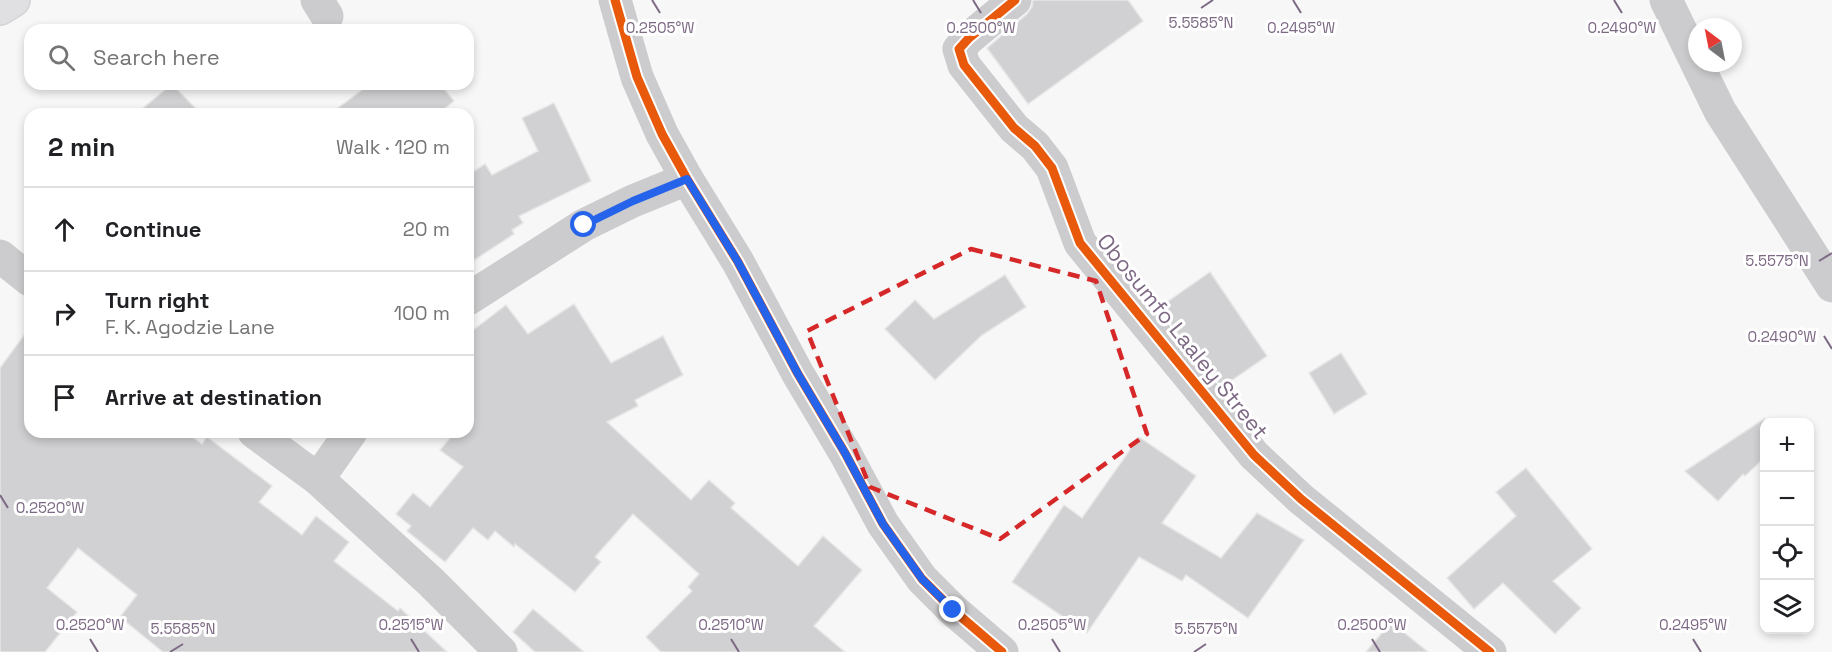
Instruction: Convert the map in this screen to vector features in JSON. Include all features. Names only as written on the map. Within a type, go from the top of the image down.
[{"type":"main road","points":[[0,8],[13,0]]},
{"type":"street","points":[[615,0],[622,16],[637,77],[662,134],[738,262],[883,524],[922,579],[953,610],[1002,652]]},
{"type":"street","name":"Obosumfo Laaley Street","points":[[1015,0],[959,49],[964,65],[1014,128],[1035,146],[1052,168],[1080,243],[1254,455],[1301,499],[1490,652]]},
{"type":"street","points":[[1666,0],[1720,111],[1832,286]]},
{"type":"street","points":[[474,295],[584,225],[633,201],[687,179]]},
{"type":"street","points":[[0,256],[24,275]]},
{"type":"street","points":[[262,438],[318,479],[431,582],[501,652]]},
{"type":"street","points":[[318,479],[347,438]]},
{"type":"highlighted area","points":[[971,249],[1096,281],[1147,434],[1000,539],[870,487],[807,331]]},
{"type":"building","points":[[1033,0],[1128,0],[1143,21],[1028,104],[987,48],[1027,14],[1032,7]]},
{"type":"building","points":[[165,90],[178,90],[195,108],[143,108]]},
{"type":"building","points":[[362,90],[445,90],[454,101],[445,108],[338,108]]},
{"type":"building","points":[[554,103],[591,181],[519,216],[523,223],[512,230],[514,234],[474,260],[474,171],[485,164],[492,175],[538,151],[522,118]]},
{"type":"building","points":[[1210,272],[1267,356],[1222,387],[1176,331],[1160,307]]},
{"type":"building","points":[[1005,275],[1026,307],[982,335],[935,380],[885,329],[915,300],[934,319]]},
{"type":"building","points":[[574,304],[611,363],[663,336],[683,375],[635,400],[638,406],[607,422],[691,500],[709,480],[735,503],[731,508],[798,566],[823,536],[862,570],[814,626],[845,652],[661,652],[646,637],[692,591],[688,587],[699,574],[633,514],[595,557],[601,562],[575,592],[495,531],[488,540],[473,528],[445,562],[407,531],[411,526],[396,514],[413,493],[430,507],[463,467],[440,450],[450,438],[474,438],[474,329],[506,305],[528,334]]},
{"type":"building","points":[[24,335],[24,438],[194,438],[202,444],[208,438],[272,486],[259,502],[302,535],[316,516],[349,542],[334,561],[398,611],[400,608],[447,652],[163,652],[120,617],[137,595],[78,548],[47,588],[77,612],[45,652],[0,652],[0,368]]},
{"type":"building","points":[[1341,353],[1367,394],[1334,414],[1309,373]]},
{"type":"building","points":[[1760,422],[1760,462],[1745,476],[1743,474],[1718,501],[1685,471]]},
{"type":"building","points":[[1139,437],[1196,476],[1162,523],[1221,558],[1257,513],[1304,540],[1248,618],[1186,575],[1182,581],[1139,557],[1087,633],[1012,582],[1064,505],[1082,518]]},
{"type":"building","points":[[1526,468],[1592,549],[1553,581],[1581,608],[1555,634],[1503,583],[1474,609],[1447,578],[1516,516],[1496,492]]},
{"type":"building","points":[[533,609],[584,652],[535,652],[513,632]]},
{"type":"building","points":[[1391,622],[1428,652],[1366,652]]},
{"type":"cycle path","points":[[615,0],[637,77],[662,134],[738,262],[883,524],[922,579],[953,610],[1002,652]]},
{"type":"cycle path","points":[[1015,0],[959,49],[964,65],[1014,128],[1035,146],[1052,168],[1080,243],[1254,455],[1301,499],[1490,652]]},
{"type":"route","points":[[584,225],[633,201],[687,179],[738,262],[883,524],[922,579],[953,610]]}]
